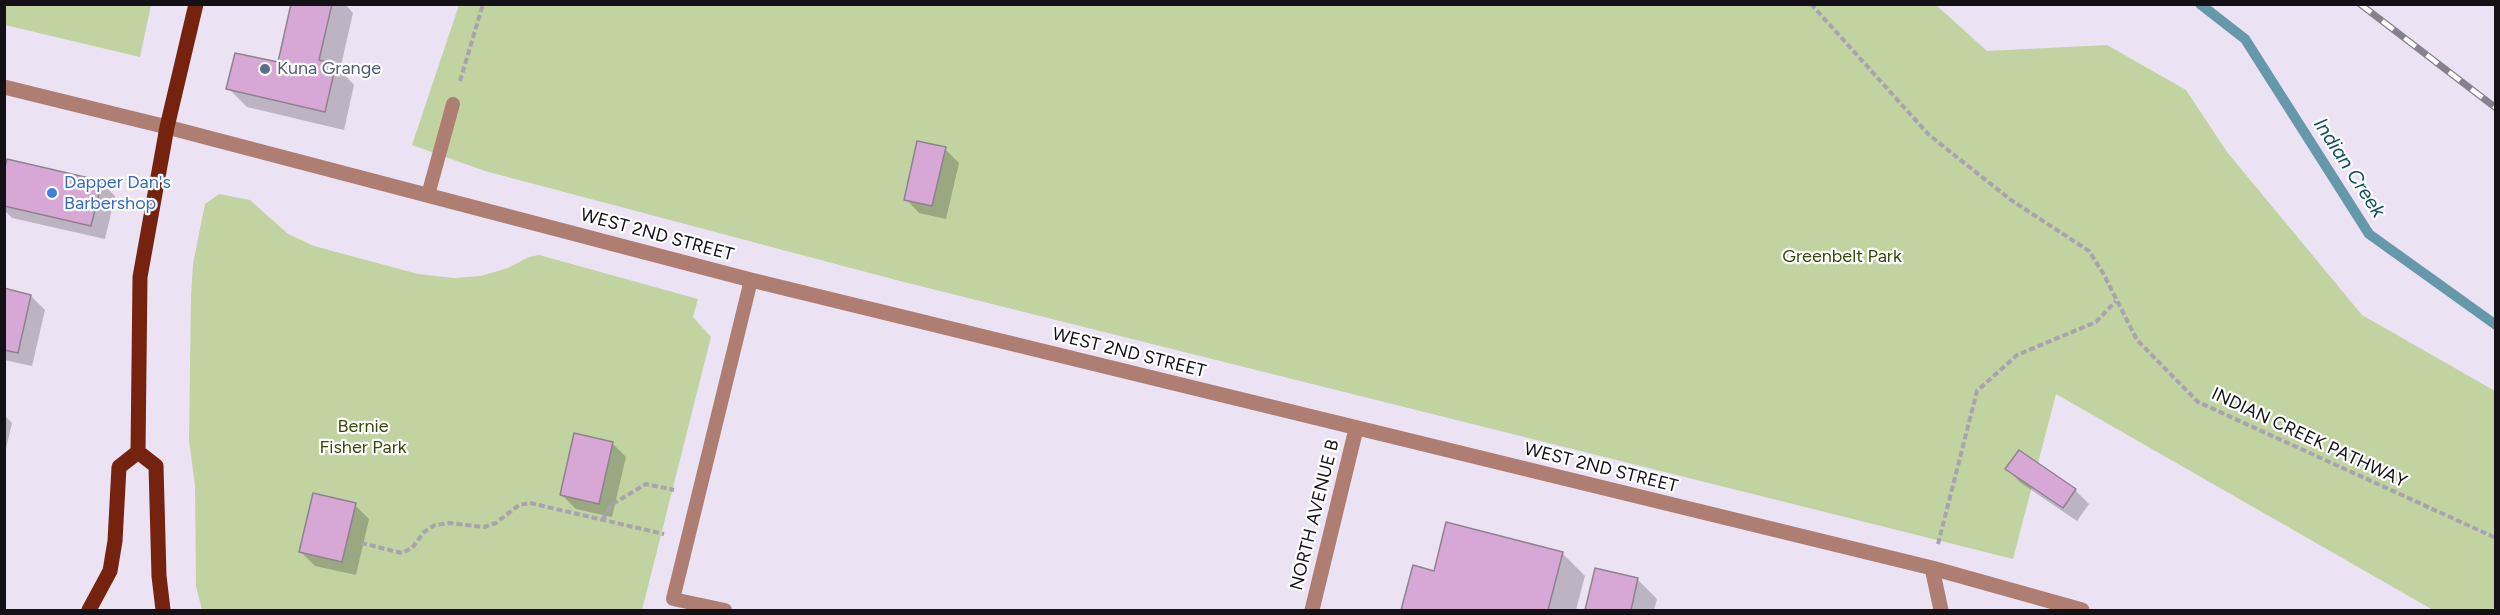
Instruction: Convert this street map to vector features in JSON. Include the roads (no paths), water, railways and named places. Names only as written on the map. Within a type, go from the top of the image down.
[{"type":"main road","points":[[138,452],[140,277],[167,127],[196,4]]},
{"type":"main road","points":[[90,610],[110,571],[115,541],[119,467],[138,452]]},
{"type":"main road","points":[[138,452],[156,466],[159,576],[163,610]]},
{"type":"street","name":"WEST 2ND STREET","points":[[4,87],[167,127],[751,280],[1932,568],[2082,610]]},
{"type":"street","name":"NORTH AVENUE B","points":[[1312,610],[1356,429]]},
{"type":"street","points":[[1932,568],[1941,610]]},
{"type":"lane","points":[[428,195],[453,104]]},
{"type":"lane","points":[[725,610],[673,599],[751,280]]},
{"type":"waterway","name":"Indian Creek","points":[[2200,4],[2245,39],[2369,234],[2496,325]]},
{"type":"railway","points":[[2360,4],[2496,108]]},
{"type":"place","name":"Kuna Grange","points":[[265,69]]},
{"type":"place","name":"Dapper Dan's Barbershop","points":[[52,193]]},
{"type":"park label","name":"Greenbelt Park","points":[[1842,257]]},
{"type":"park label","name":"Bernie Fisher Park","points":[[363,437]]}]
